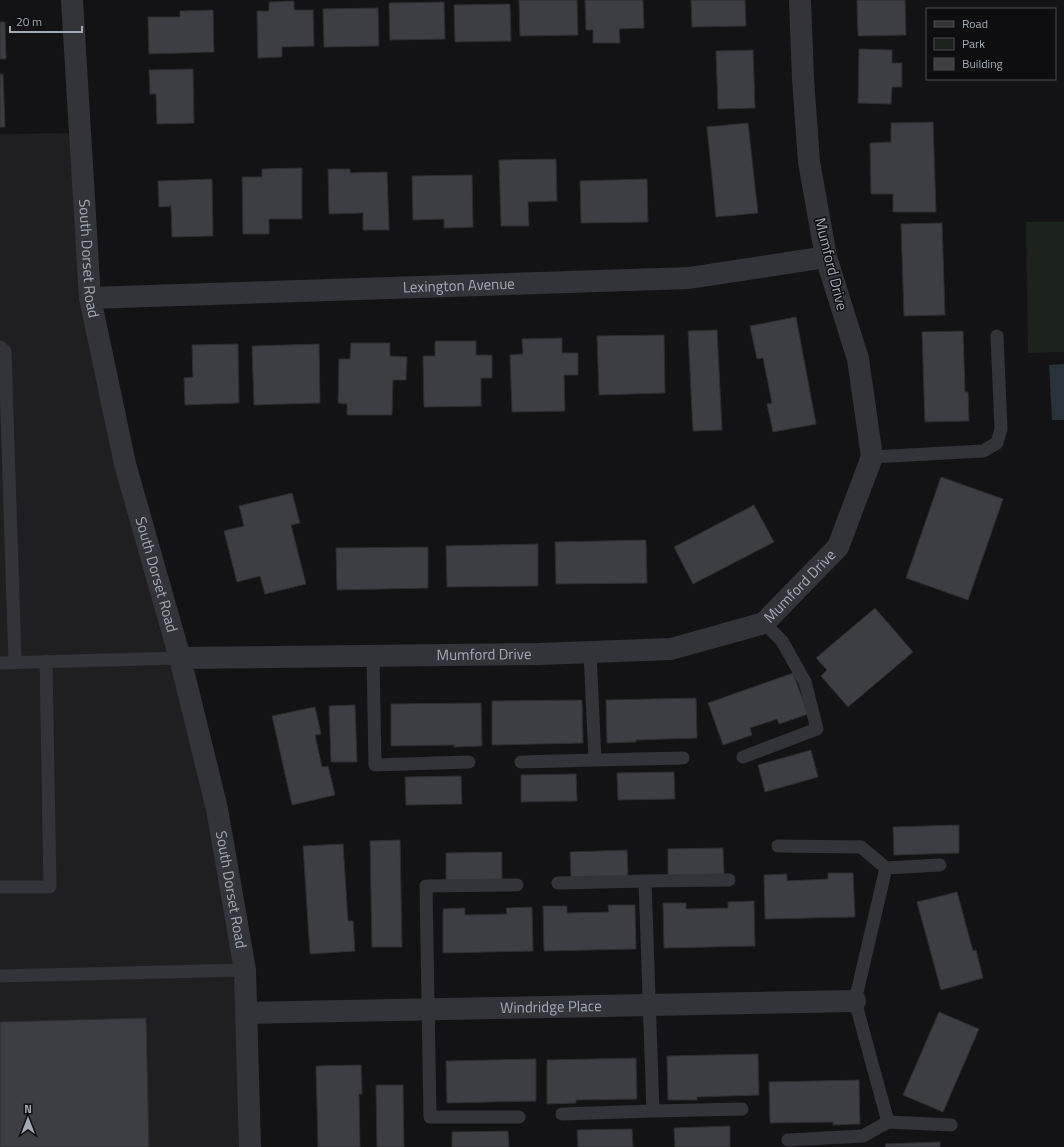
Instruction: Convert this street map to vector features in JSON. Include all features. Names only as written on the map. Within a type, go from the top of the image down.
[{"type":"street","name":"South Dorset Road","points":[[72,0],[90,298],[125,464],[180,658],[216,808],[245,970],[250,1147]]},
{"type":"street","name":"Mumford Drive","points":[[180,658],[539,654],[671,649],[764,623],[838,547],[872,457],[858,359],[826,257],[809,162],[803,79],[800,0]]},
{"type":"street","name":"Lexington Avenue","points":[[90,298],[689,278],[826,257]]},
{"type":"street","name":"Windridge Place","points":[[247,1013],[855,1001]]},
{"type":"lane","points":[[872,457],[983,451],[997,443],[1001,428],[997,336]]},
{"type":"lane","points":[[0,346],[6,351],[15,662]]},
{"type":"lane","points":[[743,757],[817,728],[805,682],[782,641],[764,623]]},
{"type":"lane","points":[[590,652],[595,760]]},
{"type":"lane","points":[[373,656],[375,765],[470,762]]},
{"type":"lane","points":[[0,662],[180,658]]},
{"type":"lane","points":[[0,887],[50,886],[46,661]]},
{"type":"lane","points":[[522,762],[683,758]]},
{"type":"lane","points":[[778,846],[861,847],[886,868],[940,865]]},
{"type":"lane","points":[[886,868],[855,1001],[888,1122]]},
{"type":"lane","points":[[558,882],[729,880]]},
{"type":"lane","points":[[645,881],[653,1111]]},
{"type":"lane","points":[[517,885],[426,886],[430,1116],[519,1116]]},
{"type":"lane","points":[[0,976],[245,970]]},
{"type":"lane","points":[[562,1114],[742,1109]]},
{"type":"lane","points":[[788,1140],[862,1136],[888,1122],[951,1125]]},
{"type":"shaded area","points":[[79,133],[90,298],[245,970],[250,1147],[0,1147],[0,134]]},
{"type":"shaded area","points":[[1064,364],[1064,420],[1052,420],[1049,365]]},
{"type":"green space","points":[[1026,222],[1064,222],[1064,352],[1028,353]]},
{"type":"building","points":[[519,0],[577,0],[578,35],[520,36]]},
{"type":"building","points":[[585,0],[643,0],[644,28],[619,29],[620,43],[593,43],[593,30],[586,30]]},
{"type":"building","points":[[691,0],[745,0],[746,26],[692,27]]},
{"type":"building","points":[[857,0],[905,0],[906,35],[858,36]]},
{"type":"building","points":[[294,1],[294,10],[313,10],[314,46],[282,47],[282,57],[258,58],[257,11],[269,11],[269,2]]},
{"type":"building","points":[[444,2],[445,39],[390,40],[389,3]]},
{"type":"building","points":[[510,4],[511,41],[455,42],[454,5]]},
{"type":"building","points":[[378,8],[379,46],[324,47],[323,9]]},
{"type":"building","points":[[213,10],[214,52],[149,54],[148,17],[180,17],[180,11]]},
{"type":"building","points":[[0,22],[5,22],[6,59],[0,59]]},
{"type":"building","points":[[859,49],[892,50],[892,63],[902,63],[902,87],[892,87],[891,104],[858,103]]},
{"type":"building","points":[[753,50],[755,108],[718,109],[716,51]]},
{"type":"building","points":[[193,69],[194,123],[157,124],[156,94],[150,94],[149,70]]},
{"type":"building","points":[[0,74],[3,74],[5,127],[0,127]]},
{"type":"building","points":[[933,122],[936,212],[893,212],[893,194],[871,194],[870,143],[891,142],[891,123]]},
{"type":"building","points":[[748,123],[758,213],[716,217],[707,127]]},
{"type":"building","points":[[556,159],[557,201],[528,202],[529,226],[501,226],[499,160]]},
{"type":"building","points":[[302,168],[302,219],[269,219],[269,234],[243,234],[242,177],[262,177],[262,169]]},
{"type":"building","points":[[328,169],[350,169],[350,173],[387,172],[389,230],[363,230],[363,213],[329,214]]},
{"type":"building","points":[[472,175],[473,227],[444,228],[444,219],[413,220],[412,176]]},
{"type":"building","points":[[212,179],[213,236],[172,237],[171,206],[159,207],[158,181]]},
{"type":"building","points":[[647,179],[648,222],[581,223],[580,181]]},
{"type":"building","points":[[942,223],[945,315],[904,316],[901,224]]},
{"type":"building","points":[[796,317],[816,424],[773,432],[767,404],[772,403],[763,358],[757,359],[750,326]]},
{"type":"building","points":[[717,330],[722,430],[693,431],[688,331]]},
{"type":"building","points":[[963,331],[965,392],[968,392],[969,421],[925,422],[922,332]]},
{"type":"building","points":[[664,335],[665,393],[599,395],[597,336]]},
{"type":"building","points":[[562,338],[562,353],[578,353],[578,375],[564,375],[565,411],[512,412],[510,355],[523,354],[522,339]]},
{"type":"building","points":[[435,341],[476,341],[476,355],[492,355],[492,378],[481,378],[481,406],[424,407],[423,356],[435,356]]},
{"type":"building","points":[[351,343],[390,343],[390,356],[407,357],[406,380],[393,380],[392,415],[347,415],[347,404],[338,403],[339,359],[350,359]]},
{"type":"building","points":[[238,344],[239,403],[185,405],[184,378],[193,377],[192,345]]},
{"type":"building","points":[[319,344],[320,403],[254,405],[252,346]]},
{"type":"building","points":[[941,477],[1003,499],[968,600],[906,578]]},
{"type":"building","points":[[292,493],[300,523],[291,525],[306,584],[265,594],[260,576],[237,582],[224,531],[244,526],[239,506]]},
{"type":"building","points":[[754,505],[774,542],[693,584],[674,547]]},
{"type":"building","points":[[646,540],[647,583],[556,584],[555,542]]},
{"type":"building","points":[[538,544],[538,586],[447,587],[446,546]]},
{"type":"building","points":[[428,547],[428,588],[337,590],[336,548]]},
{"type":"building","points":[[875,608],[913,652],[848,707],[821,676],[827,670],[816,658]]},
{"type":"building","points":[[793,673],[808,714],[779,724],[777,719],[750,728],[752,735],[723,745],[708,703]]},
{"type":"building","points":[[696,698],[697,738],[636,740],[636,742],[607,743],[606,700]]},
{"type":"building","points":[[582,700],[583,743],[492,745],[492,701]]},
{"type":"building","points":[[481,703],[482,746],[391,746],[391,704]]},
{"type":"building","points":[[355,705],[357,762],[331,762],[329,706]]},
{"type":"building","points":[[315,707],[321,734],[315,735],[322,767],[328,766],[335,795],[292,805],[272,716]]},
{"type":"building","points":[[811,750],[818,777],[765,792],[758,765]]},
{"type":"building","points":[[674,772],[675,799],[618,800],[617,773]]},
{"type":"building","points":[[576,774],[577,801],[521,802],[521,775]]},
{"type":"building","points":[[461,776],[462,804],[406,805],[405,777]]},
{"type":"building","points":[[959,825],[959,853],[894,855],[893,827]]},
{"type":"building","points":[[400,840],[402,947],[372,947],[370,841]]},
{"type":"building","points":[[343,844],[348,921],[353,921],[355,951],[310,954],[303,846]]},
{"type":"building","points":[[723,848],[724,875],[668,876],[668,849]]},
{"type":"building","points":[[627,850],[628,877],[571,879],[570,852]]},
{"type":"building","points":[[502,852],[502,880],[446,881],[446,853]]},
{"type":"building","points":[[828,873],[853,873],[855,917],[765,919],[764,875],[787,874],[787,881],[828,879]]},
{"type":"building","points":[[957,892],[973,951],[976,950],[983,978],[941,990],[917,902]]},
{"type":"building","points":[[754,901],[755,946],[664,948],[663,903],[686,903],[686,909],[728,908],[728,902]]},
{"type":"building","points":[[608,905],[635,905],[636,949],[544,951],[543,906],[567,906],[567,913],[609,912]]},
{"type":"building","points":[[532,907],[533,951],[443,953],[443,909],[465,908],[465,915],[507,914],[506,908]]},
{"type":"building","points":[[939,1012],[979,1029],[943,1112],[903,1095]]},
{"type":"building","points":[[146,1018],[149,1147],[0,1147],[0,1022]]},
{"type":"building","points":[[758,1054],[759,1095],[697,1097],[697,1100],[668,1100],[667,1056]]},
{"type":"building","points":[[636,1058],[637,1099],[576,1100],[576,1103],[547,1104],[547,1060]]},
{"type":"building","points":[[536,1059],[536,1101],[447,1103],[446,1061]]},
{"type":"building","points":[[361,1065],[362,1094],[359,1094],[360,1147],[318,1147],[316,1066]]},
{"type":"building","points":[[859,1080],[860,1124],[833,1125],[833,1122],[770,1123],[769,1082]]},
{"type":"building","points":[[376,1085],[403,1085],[404,1147],[377,1147]]},
{"type":"building","points":[[730,1126],[730,1147],[675,1147],[674,1128]]},
{"type":"building","points":[[632,1129],[633,1147],[578,1147],[577,1130]]},
{"type":"building","points":[[508,1131],[509,1147],[452,1147],[452,1132]]},
{"type":"building","points":[[940,1142],[940,1147],[886,1147],[885,1144]]}]
